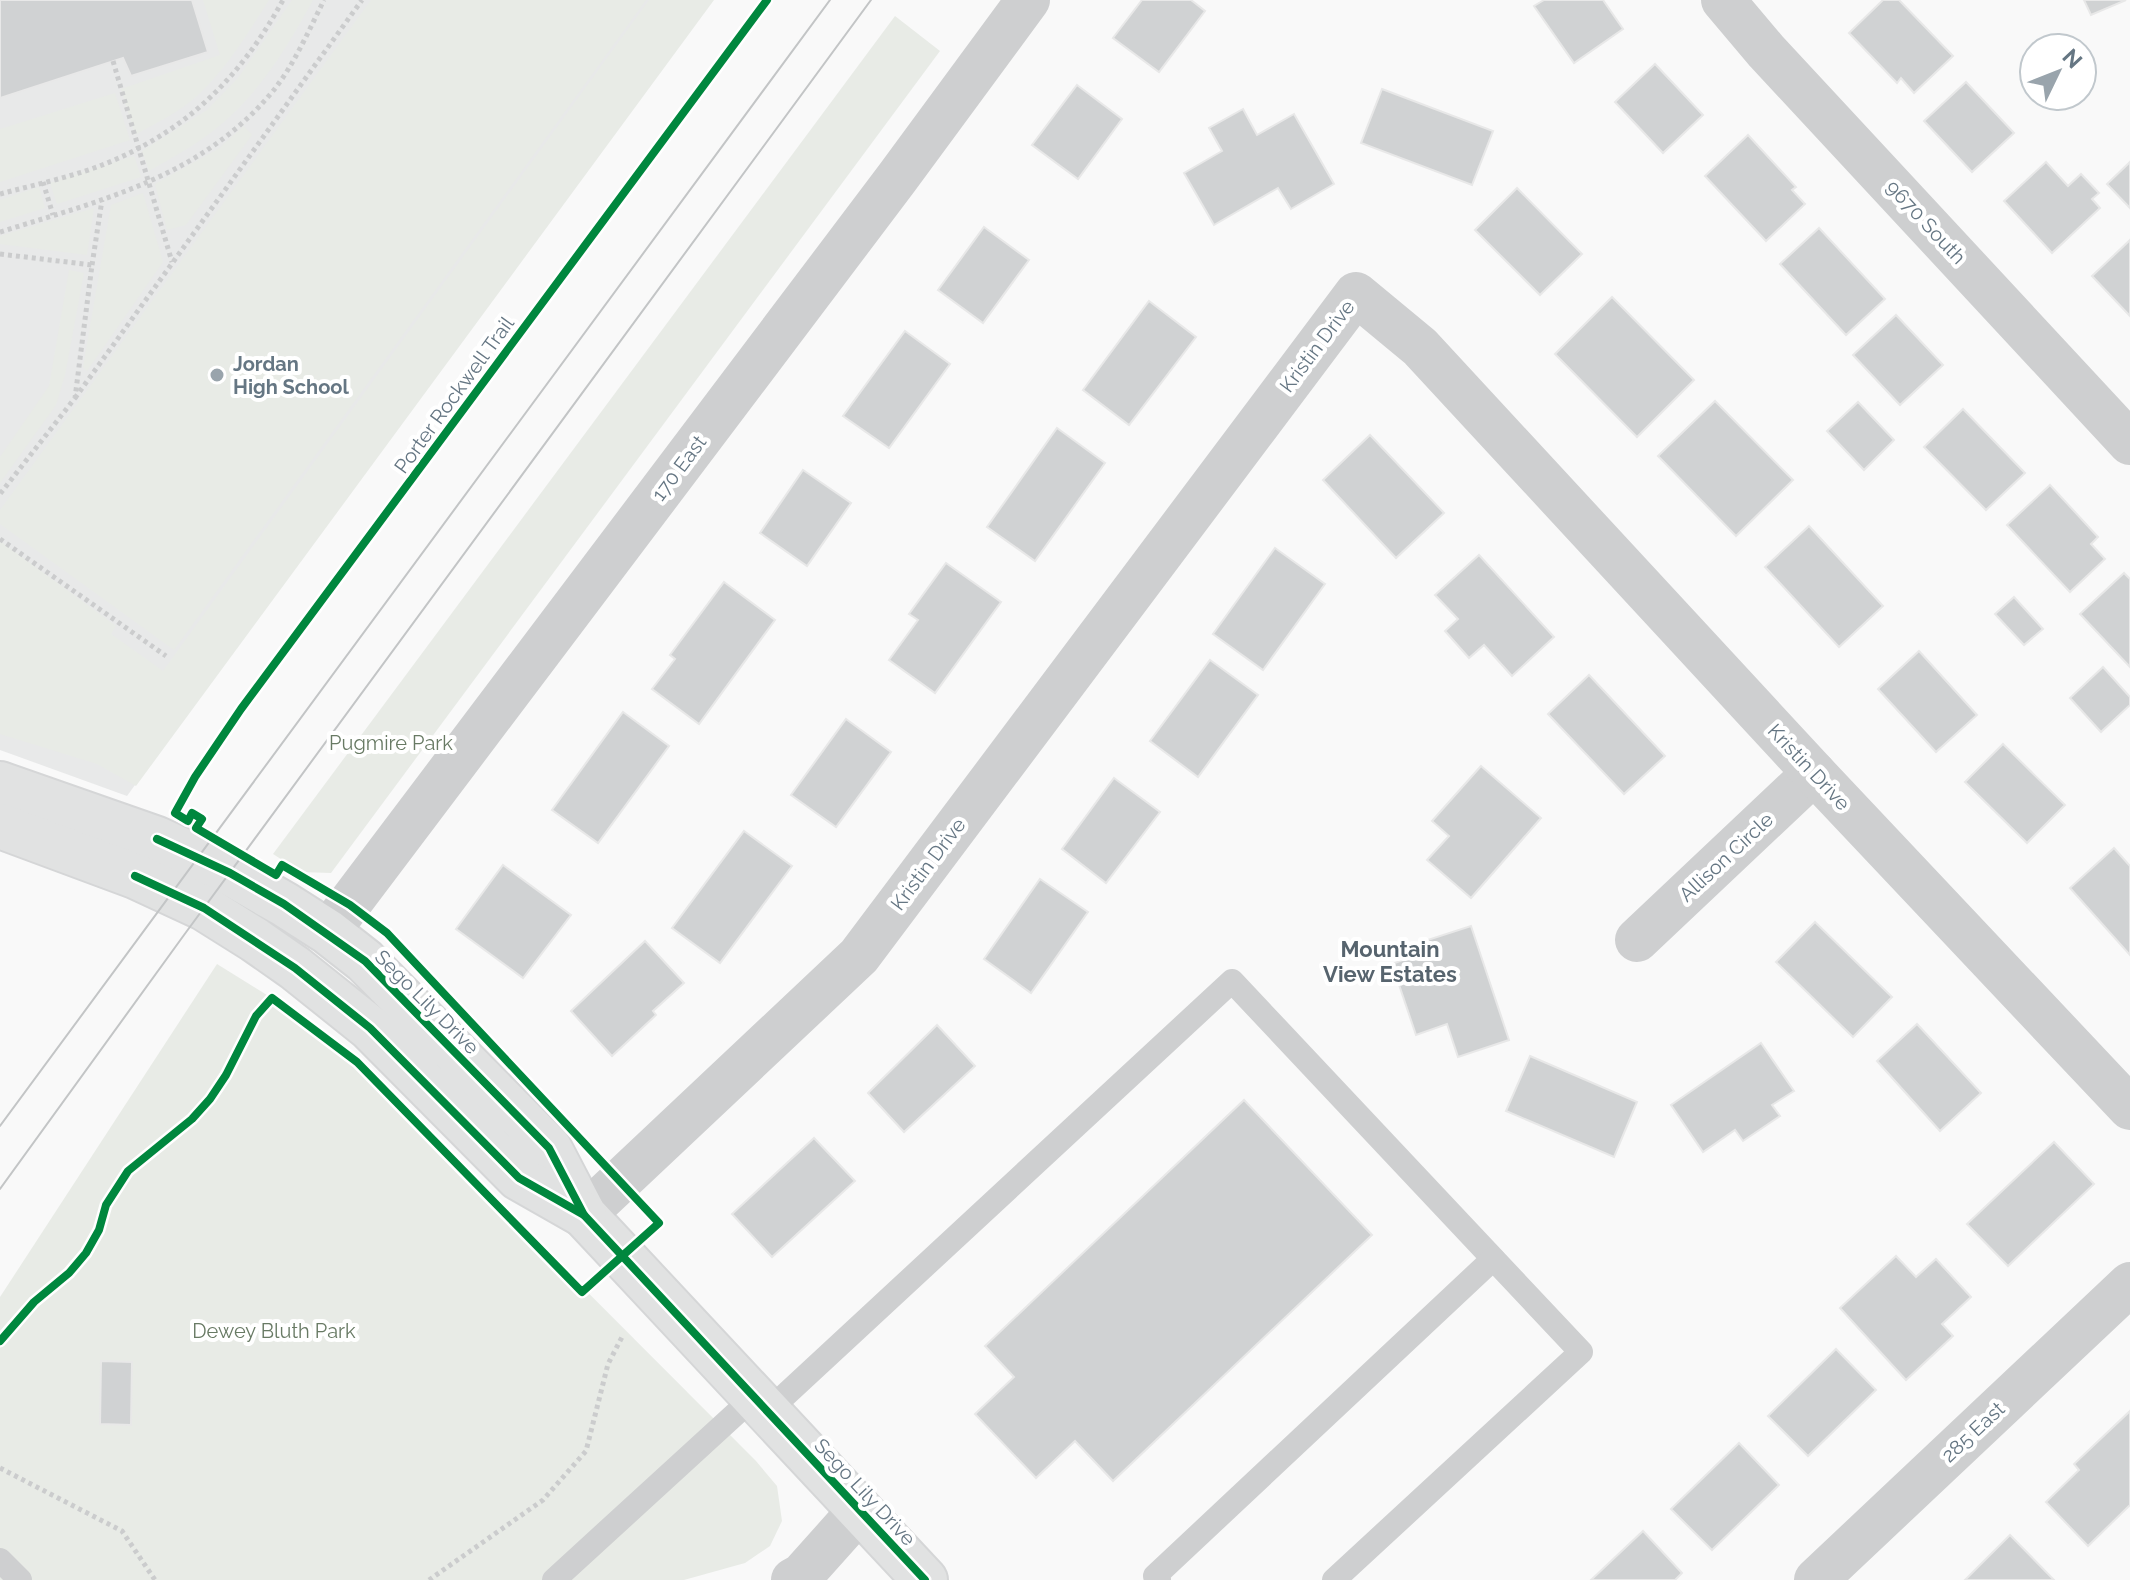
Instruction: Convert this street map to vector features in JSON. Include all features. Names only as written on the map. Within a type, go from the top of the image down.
[{"type":"main road","name":"Sego Lily Drive","points":[[0,784],[157,839],[228,872],[328,932],[365,961],[549,1148],[584,1215],[925,1580]]},
{"type":"main road","name":"Sego Lily Drive","points":[[0,826],[135,876],[204,908],[255,940],[370,1028],[519,1178],[584,1215]]},
{"type":"street","name":"170 East","points":[[328,932],[878,204],[1028,0]]},
{"type":"street","name":"9670 South","points":[[1723,0],[1766,51],[2130,443]]},
{"type":"street","name":"Kristin Drive","points":[[584,1215],[859,956],[1356,294],[1420,347],[1814,773],[2130,1108]]},
{"type":"street","name":"Allison Circle","points":[[1637,940],[1814,773]]},
{"type":"street","name":"285 East","points":[[1816,1580],[2130,1284]]},
{"type":"street","points":[[793,1580],[802,1575],[860,1510]]},
{"type":"lane","points":[[554,1580],[760,1404],[1232,981],[1581,1352],[1334,1580]]},
{"type":"lane","points":[[1159,1580],[1155,1576],[1493,1259]]},
{"type":"lane","points":[[0,1560],[20,1580]]},
{"type":"path","points":[[0,194],[109,163],[176,126],[231,78],[268,27],[283,0]]},
{"type":"path","points":[[0,232],[149,183],[213,148],[274,90],[324,0]]},
{"type":"path","points":[[0,494],[75,398],[362,0]]},
{"type":"path","points":[[113,61],[172,263]]},
{"type":"path","points":[[43,182],[53,215]]},
{"type":"path","points":[[75,398],[102,200]]},
{"type":"path","points":[[0,254],[92,265]]},
{"type":"path","points":[[0,539],[166,656]]},
{"type":"path","points":[[429,1580],[543,1500],[586,1451],[608,1364],[622,1337]]},
{"type":"path","points":[[0,1468],[122,1531],[155,1580]]},
{"type":"shaded area","name":"Jordan High School","points":[[0,0],[707,0],[127,796],[0,750]]},
{"type":"green space","points":[[203,0],[269,0],[209,85],[184,107],[135,135],[121,89],[220,55]]},
{"type":"green space","points":[[292,0],[313,0],[279,58],[252,94],[202,139],[149,171],[142,151],[207,110],[238,78]]},
{"type":"green space","points":[[371,0],[646,0],[174,650],[0,524],[0,510]]},
{"type":"green space","points":[[649,0],[714,0],[136,786],[97,764],[0,734],[0,541],[116,626],[111,634],[163,671]]},
{"type":"green space","name":"Pugmire Park","points":[[895,16],[940,51],[331,873],[301,872],[273,854]]},
{"type":"green space","points":[[115,93],[130,140],[0,182],[0,129]]},
{"type":"green space","points":[[244,126],[252,135],[186,225],[167,230],[155,184],[218,149]]},
{"type":"green space","points":[[134,156],[141,177],[57,204],[50,183]]},
{"type":"green space","points":[[39,187],[45,208],[0,222],[0,200]]},
{"type":"green space","points":[[143,193],[163,262],[87,371],[83,367],[111,205]]},
{"type":"green space","points":[[94,208],[87,255],[0,244],[0,236]]},
{"type":"green space","points":[[69,270],[84,273],[65,375],[56,405],[0,483],[0,457],[49,386]]},
{"type":"green space","name":"Dewey Bluth Park","points":[[217,964],[330,1034],[756,1461],[777,1486],[782,1521],[770,1546],[745,1563],[684,1580],[0,1580],[0,1297]]},
{"type":"building","points":[[0,0],[192,0],[208,52],[131,76],[123,58],[0,98]]},
{"type":"building","points":[[1142,0],[1191,0],[1205,11],[1159,72],[1113,38]]},
{"type":"building","points":[[1544,0],[1603,0],[1623,29],[1574,63],[1534,6]]},
{"type":"building","points":[[1883,0],[1899,0],[1953,56],[1914,93],[1901,78],[1897,83],[1849,33]]},
{"type":"building","points":[[2084,0],[2126,0],[2091,15]]},
{"type":"building","points":[[1655,64],[1703,115],[1663,153],[1615,102]]},
{"type":"building","points":[[1966,82],[2014,133],[1972,172],[1924,121]]},
{"type":"building","points":[[1077,85],[1122,119],[1078,179],[1032,145]]},
{"type":"building","points":[[1382,89],[1493,131],[1472,185],[1361,143]]},
{"type":"building","points":[[1243,109],[1257,135],[1294,114],[1334,184],[1291,209],[1278,188],[1214,225],[1184,173],[1222,151],[1209,128]]},
{"type":"building","points":[[1748,135],[1796,187],[1792,190],[1805,204],[1766,241],[1705,176]]},
{"type":"building","points":[[2046,162],[2068,186],[2081,174],[2099,193],[2092,199],[2100,208],[2052,253],[2004,201]]},
{"type":"building","points":[[2130,162],[2130,208],[2107,184]]},
{"type":"building","points":[[1517,188],[1582,254],[1540,295],[1475,230]]},
{"type":"building","points":[[984,227],[1029,260],[983,323],[938,290]]},
{"type":"building","points":[[1819,228],[1885,299],[1846,335],[1780,264]]},
{"type":"building","points":[[2130,240],[2130,316],[2092,276]]},
{"type":"building","points":[[1612,297],[1694,380],[1637,437],[1555,354]]},
{"type":"building","points":[[1149,301],[1196,337],[1129,425],[1083,390]]},
{"type":"building","points":[[1896,315],[1943,365],[1900,405],[1853,355]]},
{"type":"building","points":[[905,331],[950,364],[889,448],[843,416]]},
{"type":"building","points":[[1715,401],[1793,480],[1736,536],[1658,456]]},
{"type":"building","points":[[1858,402],[1894,440],[1864,470],[1827,431]]},
{"type":"building","points":[[1963,409],[2025,473],[1986,510],[1924,447]]},
{"type":"building","points":[[1057,428],[1105,463],[1035,561],[987,527]]},
{"type":"building","points":[[1370,435],[1444,513],[1396,558],[1323,480]]},
{"type":"building","points":[[803,470],[851,503],[807,566],[760,533]]},
{"type":"building","points":[[2050,485],[2098,537],[2091,544],[2105,559],[2070,592],[2007,525]]},
{"type":"building","points":[[1809,526],[1883,606],[1839,647],[1765,567]]},
{"type":"building","points":[[1275,548],[1325,584],[1263,670],[1213,634]]},
{"type":"building","points":[[1479,555],[1554,637],[1512,676],[1484,645],[1469,658],[1445,631],[1458,619],[1435,595]]},
{"type":"building","points":[[946,563],[1001,602],[935,693],[889,660],[918,620],[909,614]]},
{"type":"building","points":[[2124,573],[2130,579],[2130,667],[2080,614]]},
{"type":"building","points":[[724,582],[775,620],[699,724],[652,689],[675,659],[670,655]]},
{"type":"building","points":[[2014,597],[2043,629],[2024,645],[1995,614]]},
{"type":"building","points":[[1919,651],[1977,715],[1936,752],[1878,689]]},
{"type":"building","points":[[1210,660],[1258,695],[1198,777],[1150,741]]},
{"type":"building","points":[[2103,667],[2130,697],[2130,705],[2101,732],[2070,698]]},
{"type":"building","points":[[1589,675],[1665,756],[1624,794],[1548,714]]},
{"type":"building","points":[[623,712],[669,746],[598,843],[552,810]]},
{"type":"building","points":[[846,719],[891,752],[836,827],[791,795]]},
{"type":"building","points":[[2003,744],[2065,805],[2027,843],[1965,782]]},
{"type":"building","points":[[1481,766],[1541,818],[1471,898],[1427,860],[1449,836],[1432,821]]},
{"type":"building","points":[[1114,778],[1160,812],[1106,883],[1062,849]]},
{"type":"building","points":[[744,831],[792,866],[720,963],[672,928]]},
{"type":"building","points":[[2114,848],[2130,866],[2130,955],[2070,888]]},
{"type":"building","points":[[503,865],[571,915],[523,978],[456,929]]},
{"type":"building","points":[[1040,879],[1088,912],[1031,993],[984,959]]},
{"type":"building","points":[[1815,922],[1892,997],[1853,1037],[1776,962]]},
{"type":"building","points":[[1471,926],[1509,1040],[1458,1057],[1447,1024],[1416,1035],[1392,964],[1416,955],[1412,945]]},
{"type":"building","points":[[645,941],[684,983],[653,1011],[656,1015],[612,1056],[571,1011]]},
{"type":"building","points":[[1917,1024],[1981,1093],[1940,1131],[1877,1061]]},
{"type":"building","points":[[937,1025],[975,1066],[904,1132],[868,1093]]},
{"type":"building","points":[[1761,1043],[1794,1091],[1772,1105],[1780,1116],[1743,1141],[1735,1130],[1703,1152],[1671,1105]]},
{"type":"building","points":[[1530,1056],[1637,1102],[1614,1157],[1506,1111]]},
{"type":"building","points":[[1244,1100],[1372,1235],[1113,1481],[1075,1441],[1036,1478],[975,1414],[1014,1377],[985,1346]]},
{"type":"building","points":[[814,1138],[855,1181],[772,1257],[732,1214]]},
{"type":"building","points":[[2054,1142],[2094,1184],[2008,1266],[1967,1224]]},
{"type":"building","points":[[1896,1256],[1916,1277],[1936,1259],[1971,1297],[1942,1324],[1953,1336],[1906,1380],[1840,1308]]},
{"type":"building","points":[[1836,1349],[1876,1390],[1808,1456],[1768,1416]]},
{"type":"building","points":[[101,1361],[132,1362],[131,1425],[100,1424]]},
{"type":"building","points":[[2130,1411],[2130,1505],[2088,1546],[2046,1502],[2079,1470],[2074,1464]]},
{"type":"building","points":[[1739,1443],[1779,1485],[1712,1550],[1671,1509]]},
{"type":"building","points":[[1643,1531],[1682,1573],[1675,1580],[1591,1580]]},
{"type":"building","points":[[2010,1535],[2054,1580],[1965,1580]]},
{"type":"tram line","points":[[0,1126],[830,0]]},
{"type":"tram line","points":[[0,1189],[871,0]]},
{"type":"cycle path","name":"Porter Rockwell Trail","points":[[0,1341],[34,1302],[69,1273],[86,1253],[99,1230],[106,1205],[128,1171],[192,1119],[210,1099],[256,1016],[272,998],[357,1062],[582,1292],[659,1223],[387,933],[350,905],[282,865],[276,875],[196,828],[202,819],[192,813],[188,821],[175,813],[195,777],[241,709],[767,0]]},
{"type":"cycle path","points":[[157,839],[230,873],[284,904],[365,961],[549,1148],[584,1215],[925,1580]]},
{"type":"cycle path","points":[[135,876],[204,908],[295,968],[370,1028],[519,1178],[584,1215]]},
{"type":"place","name":"Jordan High School","points":[[217,375]]},
{"type":"district","name":"Mountain View Estates","points":[[1390,962]]}]
